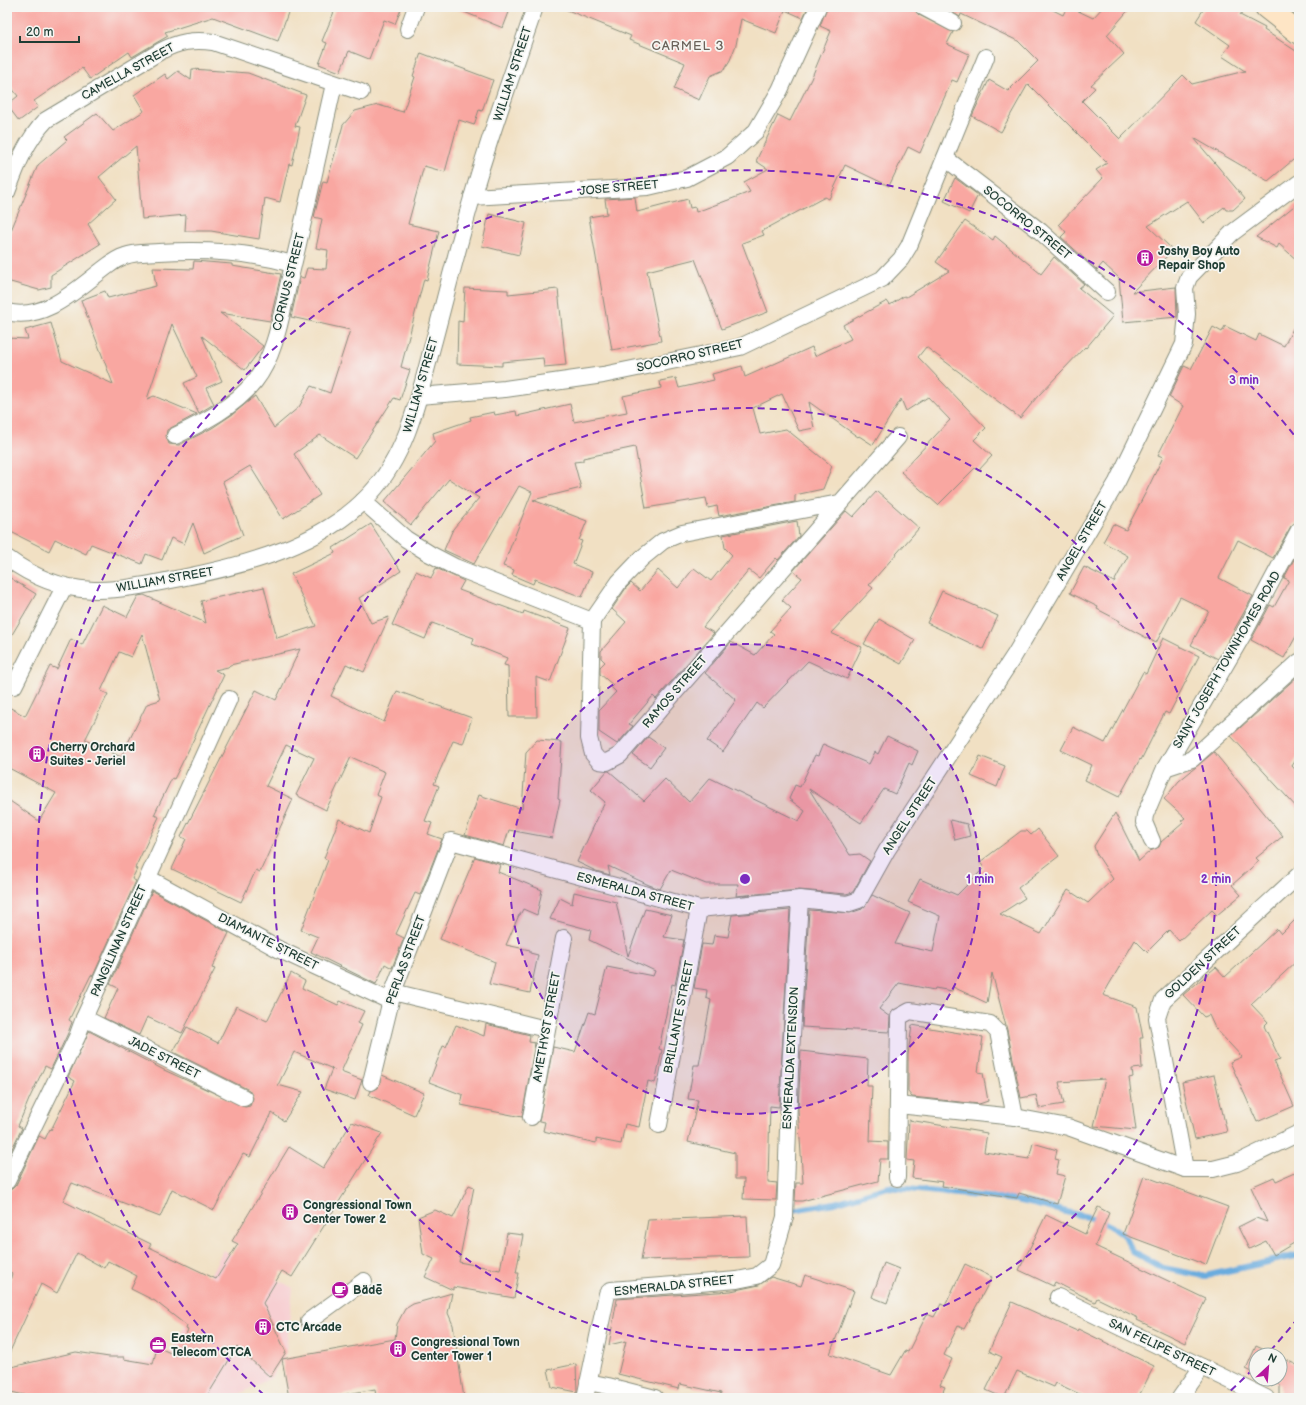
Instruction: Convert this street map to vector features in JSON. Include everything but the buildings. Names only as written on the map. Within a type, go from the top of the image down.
[{"type":"main road","points":[[1266,7],[1299,33]]},
{"type":"street","points":[[408,29],[416,7]]},
{"type":"street","name":"WILLIAM STREET","points":[[7,558],[32,574],[64,587],[83,590],[118,589],[146,586],[222,569],[271,554],[309,538],[326,528],[362,501],[380,483],[397,455],[413,417],[472,197],[535,7]]},
{"type":"street","name":"JOSE STREET","points":[[472,197],[648,187],[687,178],[727,157],[756,131],[780,90],[818,7]]},
{"type":"street","points":[[923,7],[953,22]]},
{"type":"street","name":"CAMELLA STREET","points":[[7,192],[25,148],[33,134],[46,120],[160,51],[180,43],[190,41],[212,42],[361,92]]},
{"type":"street","name":"SOCORRO STREET","points":[[419,396],[504,389],[603,375],[740,347],[882,279],[901,259],[909,246],[986,57]]},
{"type":"street","name":"CORNUS STREET","points":[[175,436],[213,417],[240,397],[262,371],[274,343],[294,264],[334,84]]},
{"type":"street","name":"SOCORRO STREET","points":[[945,158],[1040,232],[1107,292]]},
{"type":"street","name":"ANGEL STREET","points":[[847,904],[855,902],[861,896],[887,850],[1014,656],[1116,482],[1184,344],[1187,314],[1185,288],[1189,277],[1232,233],[1299,183]]},
{"type":"street","points":[[7,312],[31,313],[51,306],[109,264],[119,258],[132,254],[172,251],[216,252],[247,254],[294,264]]},
{"type":"street","name":"RAMOS STREET","points":[[592,621],[589,738],[593,754],[599,761],[607,762],[620,755],[898,437]]},
{"type":"street","points":[[362,501],[406,539],[454,567],[592,621],[619,582],[642,558],[663,541],[682,533],[840,503]]},
{"type":"street","name":"SAINT JOSEPH TOWNHOMES ROAD","points":[[1152,841],[1144,822],[1145,815],[1165,768],[1244,633],[1299,530]]},
{"type":"street","points":[[14,686],[64,587]]},
{"type":"street","name":"SAINT JOSEPH TOWNHOMES ROAD","points":[[1165,768],[1192,760],[1299,662]]},
{"type":"street","name":"PANGILINAN STREET","points":[[7,1182],[77,1037],[84,1018],[229,699]]},
{"type":"street","name":"ESMERALDA STREET","points":[[451,842],[699,909],[800,898],[847,904]]},
{"type":"street","name":"PERLAS STREET","points":[[371,1082],[392,997],[451,842]]},
{"type":"street","name":"GOLDEN STREET","points":[[1185,1168],[1156,1018],[1162,1000],[1299,875]]},
{"type":"street","name":"DIAMANTE STREET","points":[[148,878],[280,950],[392,997],[546,1029]]},
{"type":"street","name":"ESMERALDA EXTENSION","points":[[785,1217],[790,1070],[800,898]]},
{"type":"street","name":"BRILLANTE STREET","points":[[659,1125],[699,909]]},
{"type":"street","name":"AMETHYST STREET","points":[[531,1117],[546,1029],[564,938]]},
{"type":"street","points":[[897,1178],[899,1017],[910,1011],[990,1024],[998,1032],[1015,1117]]},
{"type":"street","name":"JADE STREET","points":[[84,1018],[244,1098]]},
{"type":"street","points":[[898,1105],[1015,1117],[1068,1127],[1185,1168],[1213,1169],[1237,1163],[1299,1133]]},
{"type":"street","name":"ESMERALDA STREET","points":[[587,1390],[607,1294],[611,1290],[736,1280],[758,1276],[771,1265],[785,1217]]},
{"type":"street","points":[[309,1321],[364,1281]]},
{"type":"street","name":"SAN FELIPE STREET","points":[[1058,1297],[1266,1398]]},
{"type":"street","points":[[1180,1398],[1202,1368]]},
{"type":"street","points":[[587,1390],[608,1386],[655,1398]]},
{"type":"shaded area","points":[[223,1250],[293,1288],[286,1353],[271,1378],[232,1398],[139,1398],[147,1360],[171,1352]]},
{"type":"waterway","points":[[786,1211],[835,1203],[888,1187],[1017,1200],[1096,1219],[1111,1226],[1125,1236],[1133,1252],[1163,1268],[1205,1276],[1299,1255]]},
{"type":"place","name":"Joshy Boy Auto Repair Shop","points":[[1145,258]]},
{"type":"place","name":"Cherry Orchard Suites - Jeriel","points":[[37,754]]},
{"type":"place","name":"Congressional Town Center Tower 2","points":[[290,1212]]},
{"type":"place","name":"Bädē","points":[[340,1290]]},
{"type":"place","name":"CTC Arcade","points":[[263,1327]]},
{"type":"place","name":"Eastern Telecom CTCA","points":[[158,1345]]},
{"type":"place","name":"Congressional Town Center Tower 1","points":[[398,1349]]},
{"type":"district","name":"CARMEL 3","points":[[688,46]]}]
